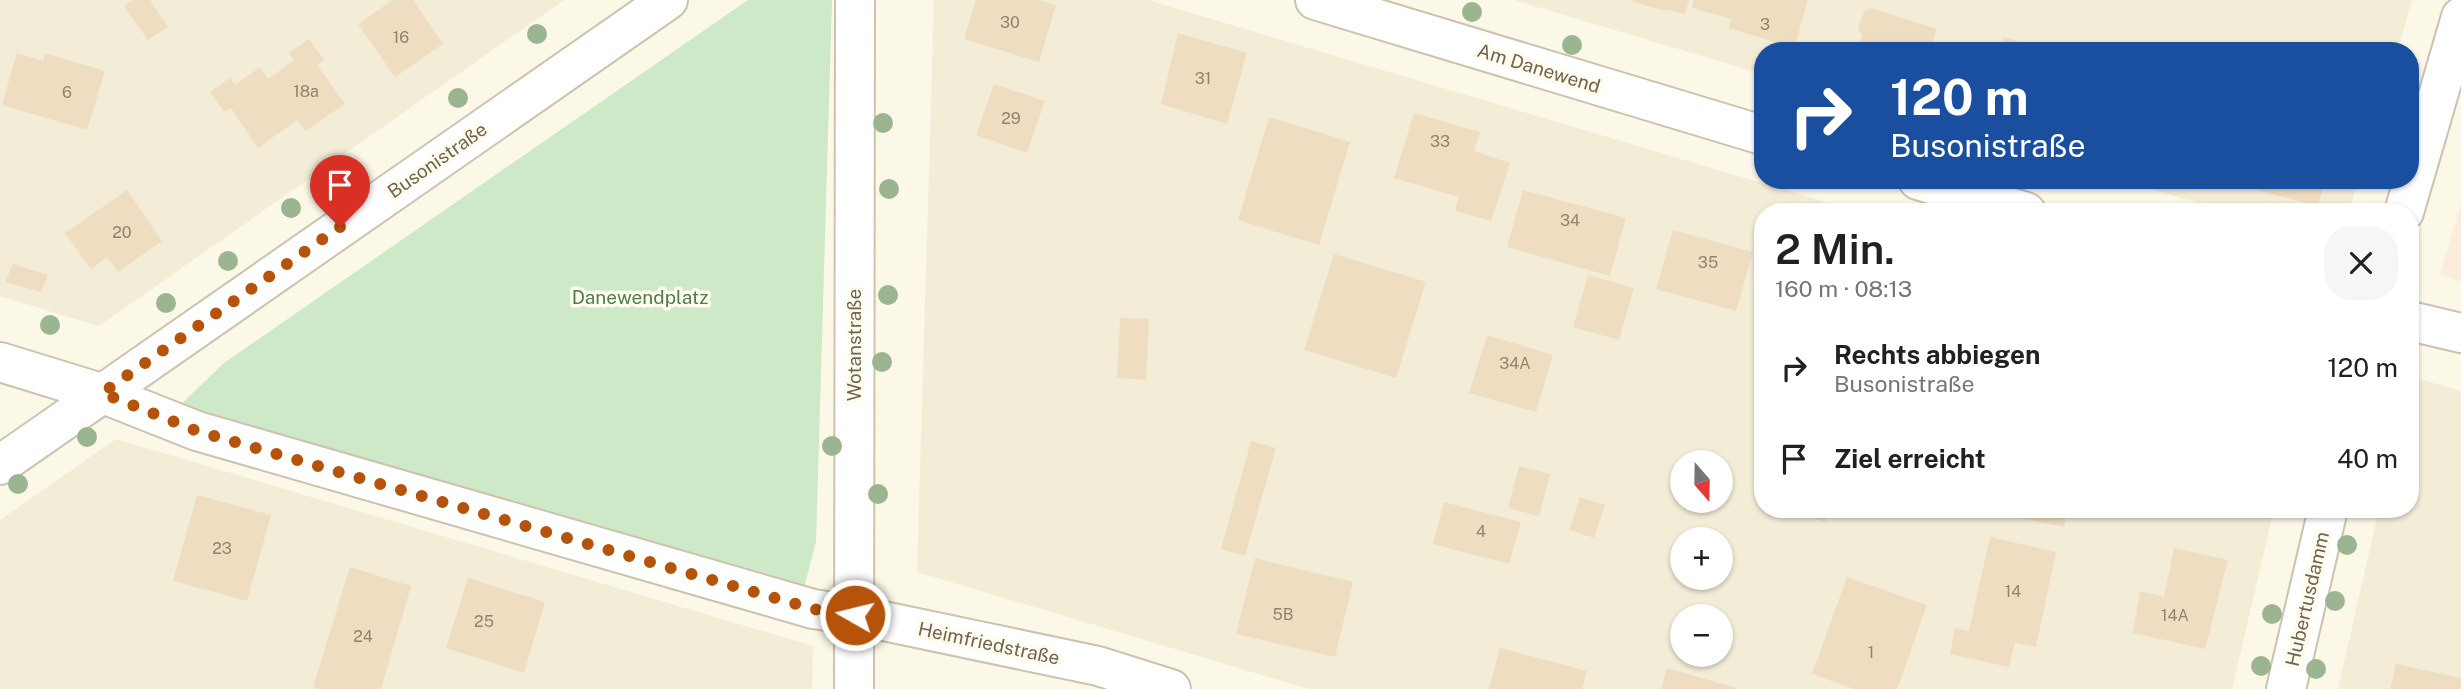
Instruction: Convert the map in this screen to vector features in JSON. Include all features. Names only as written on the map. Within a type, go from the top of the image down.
[{"type":"street","name":"Busonistraße","points":[[0,465],[668,0]]},
{"type":"street","name":"Wotanstraße","points":[[853,689],[855,0]]},
{"type":"street","name":"Am Danewend","points":[[1315,0],[1754,133]]},
{"type":"street","points":[[2419,161],[2461,17]]},
{"type":"street","points":[[1948,189],[1996,203]]},
{"type":"street","points":[[2419,323],[2461,333]]},
{"type":"street","name":"Heimfriedstraße","points":[[0,362],[102,393],[197,431],[813,609],[855,615],[1098,666],[1171,689]]},
{"type":"street","name":"Hubertusdamm","points":[[2286,689],[2327,518]]},
{"type":"shaded area","points":[[0,0],[564,0],[99,326],[0,296]]},
{"type":"shaded area","points":[[934,0],[1148,0],[1754,181],[1754,189],[1782,189],[1829,203],[1754,203],[1754,518],[2272,518],[2232,689],[1309,689],[917,572]]},
{"type":"shaded area","points":[[1514,0],[2412,0],[2400,42],[1754,42],[1754,72]]},
{"type":"shaded area","points":[[2152,189],[2355,189],[2352,203],[2198,203]]},
{"type":"shaded area","points":[[2461,203],[2461,282],[2440,275]]},
{"type":"shaded area","points":[[2419,379],[2461,391],[2461,689],[2338,689],[2377,518],[2419,518]]},
{"type":"shaded area","points":[[116,439],[813,646],[812,689],[0,689],[0,520]]},
{"type":"green space","name":"Danewendplatz","points":[[748,0],[832,0],[816,542],[804,588],[175,410],[224,363]]},
{"type":"building","points":[[133,0],[150,0],[168,27],[148,40],[124,6]]},
{"type":"building","points":[[393,0],[413,0],[443,44],[395,77],[358,24]]},
{"type":"building","points":[[976,0],[1039,0],[1056,5],[1039,62],[964,39]]},
{"type":"building","points":[[1629,0],[1689,0],[1685,14],[1665,9],[1664,11]]},
{"type":"building","points":[[1694,0],[1808,0],[1796,42],[1774,42],[1729,28],[1731,19],[1692,8]]},
{"type":"building","points":[[1871,8],[1937,29],[1933,42],[1860,42],[1862,36],[1858,29],[1864,12]]},
{"type":"building","points":[[1178,33],[1247,53],[1227,124],[1161,104]]},
{"type":"building","points":[[2004,37],[2020,42],[2003,42]]},
{"type":"building","points":[[309,39],[324,60],[317,65],[345,104],[305,131],[297,120],[258,148],[231,108],[224,112],[210,92],[230,78],[235,85],[260,67],[268,79],[294,60],[289,53]]},
{"type":"building","points":[[17,53],[43,61],[45,53],[105,71],[87,130],[2,105]]},
{"type":"building","points":[[994,84],[1045,101],[1027,153],[976,135]]},
{"type":"building","points":[[1414,113],[1480,132],[1474,151],[1510,163],[1491,221],[1455,211],[1459,197],[1394,178]]},
{"type":"building","points":[[1269,117],[1350,142],[1319,245],[1238,220]]},
{"type":"building","points":[[2323,189],[2319,203],[2307,203],[2257,190]]},
{"type":"building","points":[[127,190],[162,241],[118,272],[107,257],[91,269],[65,233]]},
{"type":"building","points":[[1523,190],[1626,218],[1610,276],[1507,247]]},
{"type":"building","points":[[1673,230],[1753,252],[1736,311],[1656,289]]},
{"type":"building","points":[[1334,254],[1426,282],[1396,378],[1304,350]]},
{"type":"building","points":[[13,264],[48,275],[41,292],[5,282]]},
{"type":"building","points":[[1588,275],[1634,288],[1619,340],[1573,327]]},
{"type":"building","points":[[1120,318],[1149,319],[1146,380],[1117,378]]},
{"type":"building","points":[[1487,335],[1553,355],[1536,412],[1469,393]]},
{"type":"building","points":[[1251,441],[1276,448],[1245,556],[1221,549]]},
{"type":"building","points":[[1519,466],[1550,474],[1539,516],[1508,508]]},
{"type":"building","points":[[197,495],[271,515],[247,601],[173,581]]},
{"type":"building","points":[[1580,497],[1605,505],[1594,538],[1569,530]]},
{"type":"building","points":[[1444,502],[1521,522],[1509,564],[1433,544]]},
{"type":"building","points":[[2020,518],[2066,518],[2064,527]]},
{"type":"building","points":[[1990,537],[2056,552],[2036,647],[2015,643],[2009,667],[1950,654],[1955,628],[1969,631]]},
{"type":"building","points":[[2174,548],[2228,560],[2205,649],[2133,633],[2140,591],[2164,597]]},
{"type":"building","points":[[1255,558],[1353,582],[1335,657],[1236,634]]},
{"type":"building","points":[[350,567],[411,586],[381,689],[319,689],[313,687]]},
{"type":"building","points":[[1847,577],[1927,605],[1897,689],[1854,689],[1812,674]]},
{"type":"building","points":[[468,578],[545,602],[524,673],[446,648]]},
{"type":"building","points":[[1500,648],[1587,671],[1582,689],[1489,689]]},
{"type":"building","points":[[2396,664],[2461,678],[2461,689],[2390,689]]},
{"type":"building","points":[[1667,668],[1736,688],[1736,689],[1661,689]]},
{"type":"route","points":[[340,227],[102,393],[197,431],[813,609],[855,615]]}]
